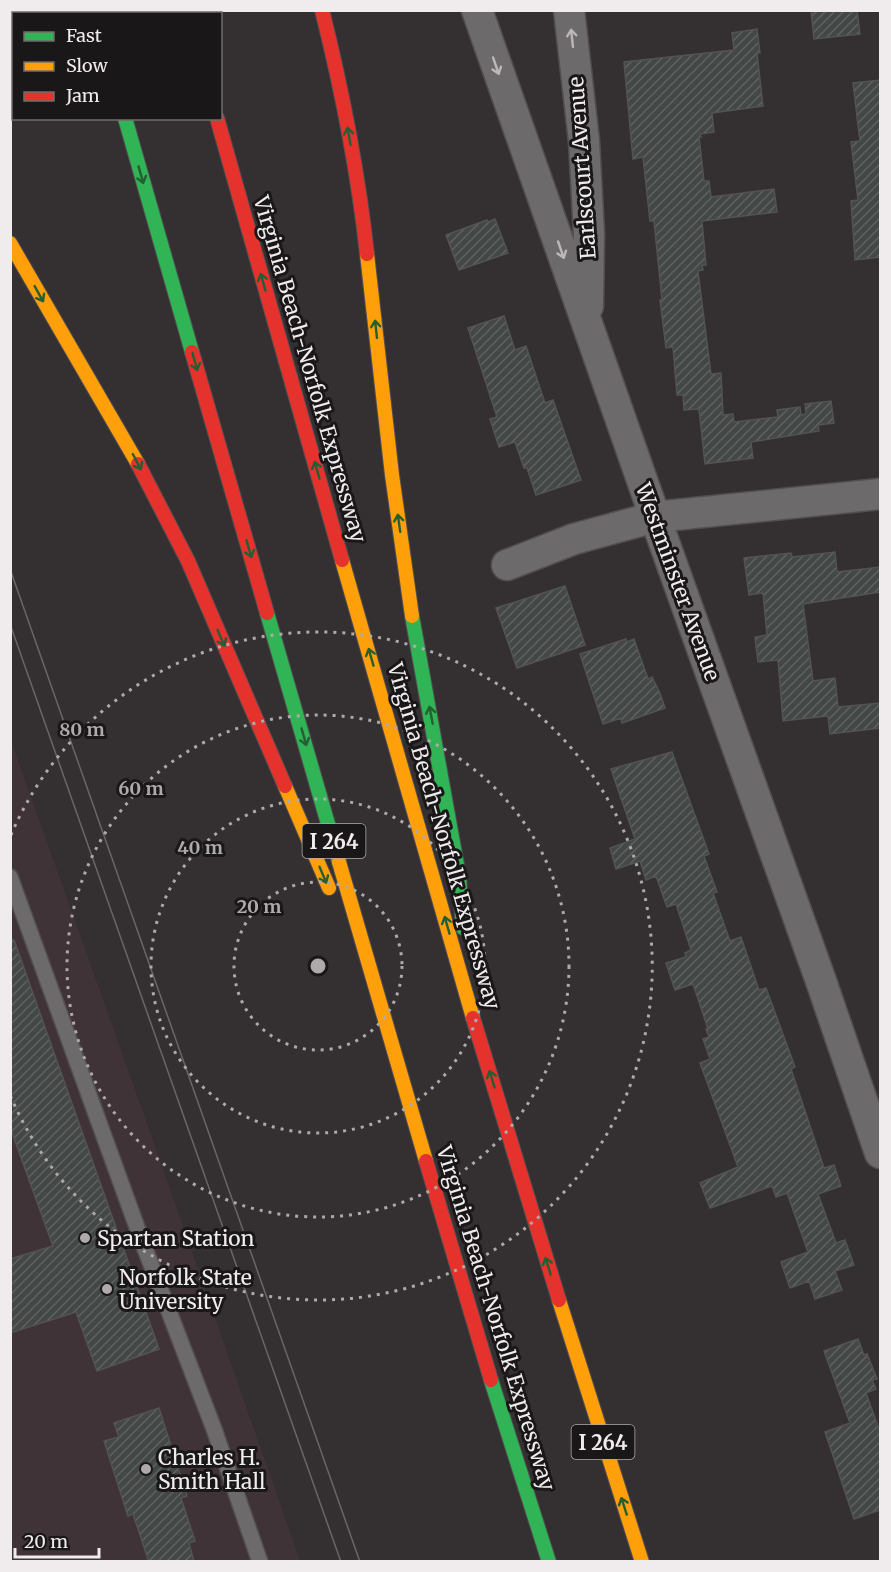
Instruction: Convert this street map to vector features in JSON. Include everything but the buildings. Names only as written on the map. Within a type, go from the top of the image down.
[{"type":"highway","points":[[322,10],[341,86],[363,216],[392,475],[413,623],[459,876],[469,1002]]},
{"type":"highway","name":"Virginia Beach-Norfolk Expressway","points":[[126,120],[383,1015],[491,1380],[549,1562]]},
{"type":"highway","name":"Virginia Beach-Norfolk Expressway","points":[[218,120],[469,1002],[565,1322],[642,1562]]},
{"type":"highway","points":[[10,243],[75,358],[126,441],[188,561],[332,896]]},
{"type":"highway","points":[[342,918],[383,1015]]},
{"type":"street","name":"Westminster Avenue","points":[[477,10],[880,1153]]},
{"type":"street","name":"Earlscourt Avenue","points":[[569,10],[584,153],[589,234],[588,327]]},
{"type":"street","points":[[507,565],[574,539],[655,517],[880,494]]},
{"type":"lane","points":[[10,877],[142,1241],[214,1429],[260,1562]]},
{"type":"shaded area","name":"Norfolk State University","points":[[10,738],[148,1126],[300,1561],[11,1561]]},
{"type":"tram line","points":[[10,569],[360,1562]]},
{"type":"tram line","points":[[10,624],[341,1562]]},
{"type":"traffic: fast","points":[[126,120],[192,352]]},
{"type":"traffic: fast","points":[[267,613],[339,862]]},
{"type":"traffic: fast","points":[[412,616],[459,876],[463,928]]},
{"type":"traffic: fast","points":[[491,1380],[549,1562]]},
{"type":"traffic: slow","points":[[10,243],[138,464]]},
{"type":"traffic: slow","points":[[367,254],[392,475],[412,616]]},
{"type":"traffic: slow","points":[[342,560],[473,1018]]},
{"type":"traffic: slow","points":[[285,786],[329,888]]},
{"type":"traffic: slow","points":[[339,862],[426,1161]]},
{"type":"traffic: slow","points":[[559,1300],[642,1562]]},
{"type":"traffic: jam","points":[[322,10],[349,131],[367,254]]},
{"type":"traffic: jam","points":[[218,120],[342,560]]},
{"type":"traffic: jam","points":[[192,352],[267,613]]},
{"type":"traffic: jam","points":[[138,464],[188,561],[285,786]]},
{"type":"traffic: jam","points":[[473,1018],[559,1300]]},
{"type":"traffic: jam","points":[[426,1161],[491,1380]]},
{"type":"place","name":"Spartan Station","points":[[85,1238]]},
{"type":"place","name":"Norfolk State University","points":[[107,1289]]},
{"type":"place","name":"Charles H. Smith Hall","points":[[146,1469]]}]
